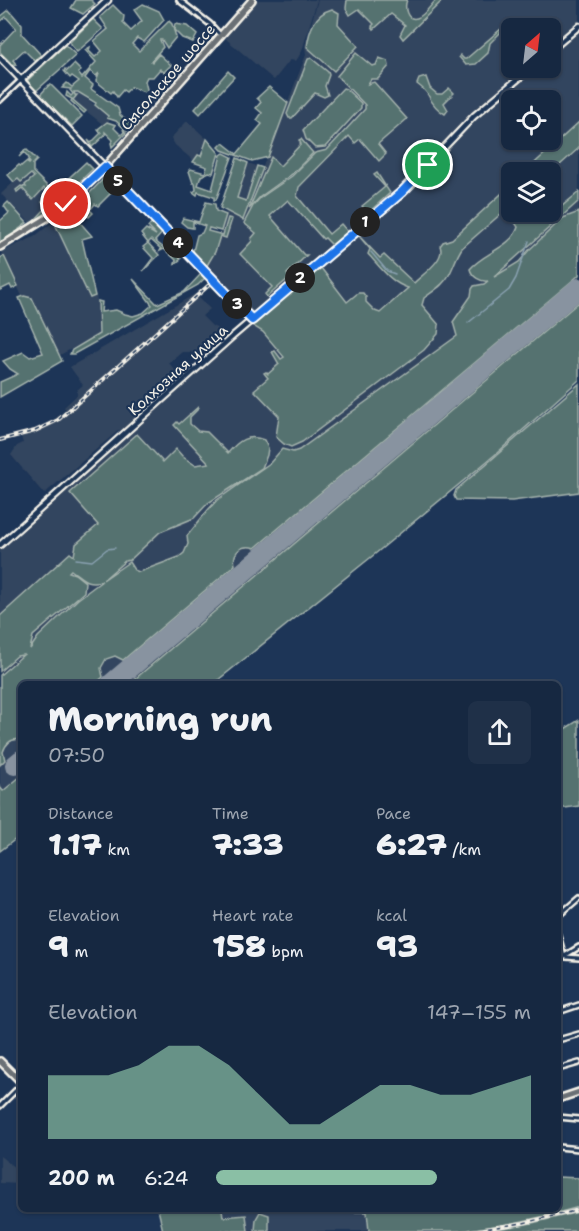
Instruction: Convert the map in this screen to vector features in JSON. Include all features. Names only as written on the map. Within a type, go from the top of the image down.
[{"type":"main road","name":"Сысольское шоссе","points":[[0,249],[50,216],[104,169],[252,0]]},
{"type":"main road","points":[[0,1061],[18,1080]]},
{"type":"main road","points":[[561,1098],[579,1092]]},
{"type":"street","points":[[0,100],[108,0]]},
{"type":"street","points":[[179,0],[210,24],[221,36]]},
{"type":"street","points":[[561,42],[579,26]]},
{"type":"street","points":[[0,58],[104,169],[252,320]]},
{"type":"street","name":"Колхозная улица","points":[[0,545],[252,320],[402,192],[474,116],[519,78]]},
{"type":"street","points":[[561,913],[579,898]]},
{"type":"street","points":[[561,946],[564,957]]},
{"type":"street","points":[[561,958],[579,947]]},
{"type":"street","points":[[564,957],[579,957]]},
{"type":"street","points":[[561,1011],[579,1006]]},
{"type":"street","points":[[561,1039],[579,1034]]},
{"type":"street","points":[[561,1068],[579,1063]]},
{"type":"street","points":[[0,1106],[18,1086]]},
{"type":"street","points":[[561,1117],[579,1119]]},
{"type":"street","points":[[561,1147],[579,1149]]},
{"type":"shaded area","points":[[257,0],[317,0],[302,51],[296,61],[290,60],[274,80],[226,39],[228,33]]},
{"type":"shaded area","points":[[318,0],[579,0],[579,25],[561,41],[561,18],[501,18],[501,78],[517,78],[472,116],[394,198],[257,315],[253,316],[204,268],[214,251],[226,212],[243,218],[306,55],[305,46]]},
{"type":"shaded area","points":[[579,28],[579,380],[497,453],[217,681],[18,681],[18,837],[0,851],[0,547],[231,340],[387,206],[501,95],[501,150],[561,150],[561,90],[507,90],[521,78],[561,78],[561,44]]},
{"type":"shaded area","points":[[77,91],[111,118],[105,126],[72,100],[73,93]]},
{"type":"shaded area","points":[[187,121],[207,139],[195,162],[175,145],[171,138]]},
{"type":"shaded area","points":[[248,163],[257,166],[246,201],[237,198]]},
{"type":"shaded area","points":[[29,168],[63,202],[31,224],[1,194]]},
{"type":"shaded area","points":[[69,209],[92,236],[82,239],[97,300],[99,300],[98,335],[52,359],[1,252],[34,237]]},
{"type":"shaded area","points":[[195,294],[210,309],[202,316],[212,326],[227,333],[197,358],[191,352],[182,352],[169,363],[180,376],[166,388],[168,390],[122,431],[119,430],[44,494],[11,455],[17,446],[23,443],[20,434],[41,428],[55,419],[66,410],[64,407],[77,395],[77,390],[83,385],[70,367]]},
{"type":"shaded area","points":[[0,1156],[18,1168],[18,1184],[0,1183]]},
{"type":"shaded area","points":[[222,1212],[366,1212],[369,1231],[247,1231],[222,1217]]},
{"type":"green space","points":[[76,0],[91,0],[95,4],[83,14],[71,8]]},
{"type":"green space","points":[[347,0],[407,0],[408,15],[417,18],[436,0],[443,0],[403,39],[400,35],[405,25],[391,14],[374,29],[372,26],[374,24],[359,9],[350,15],[346,8]]},
{"type":"green space","points":[[143,4],[159,11],[164,20],[144,42],[137,38],[132,44],[139,51],[169,21],[176,37],[167,48],[160,40],[163,47],[151,61],[159,54],[171,65],[164,72],[160,69],[153,77],[147,77],[145,81],[147,89],[144,92],[131,87],[126,92],[123,90],[117,97],[113,91],[111,93],[96,81],[99,73],[96,76],[90,71],[85,78],[93,85],[91,89],[118,108],[120,115],[131,124],[152,101],[127,131],[116,121],[107,118],[108,116],[95,105],[96,103],[78,92],[74,92],[77,95],[73,100],[86,111],[84,113],[71,101],[72,99],[66,96],[67,92],[71,96],[73,94],[71,89],[62,88],[67,83],[72,87],[79,81],[72,76],[70,78],[64,71],[74,64],[81,71],[78,73],[82,78],[96,62],[85,50],[90,47],[89,51],[95,57],[102,51],[94,41],[108,29],[100,17],[113,5],[124,16],[123,23],[131,31],[142,21],[134,10]]},
{"type":"green space","points":[[332,9],[339,13],[338,24],[358,46],[334,71],[307,47],[313,24],[326,11]]},
{"type":"green space","points":[[9,10],[22,25],[22,34],[41,55],[35,61],[24,50],[13,60],[16,64],[13,65],[0,52],[0,45],[16,28],[6,17],[0,22],[0,17]]},
{"type":"green space","points":[[93,19],[103,29],[77,52],[70,42]]},
{"type":"green space","points":[[175,24],[187,26],[197,35],[193,42],[182,38],[174,30]]},
{"type":"green space","points":[[501,29],[501,32],[490,43],[488,53],[476,64],[466,65],[459,57],[460,55],[466,59]]},
{"type":"green space","points":[[65,45],[76,55],[36,91],[28,80]]},
{"type":"green space","points":[[356,53],[372,66],[376,65],[379,58],[388,61],[389,66],[378,79],[371,79],[368,84],[374,82],[407,119],[378,144],[386,154],[379,161],[360,139],[355,143],[349,136],[299,187],[297,196],[329,234],[341,224],[348,232],[335,245],[323,239],[288,200],[270,216],[304,255],[307,255],[287,274],[289,278],[267,297],[265,294],[272,287],[240,254],[256,233],[244,223],[260,198],[292,176],[315,153],[327,150],[365,109],[365,105],[337,76]]},
{"type":"green space","points":[[311,58],[328,72],[325,86],[328,95],[324,97],[315,93],[292,118],[289,118],[287,114],[308,59]]},
{"type":"green space","points":[[228,71],[234,77],[200,114],[195,109]]},
{"type":"green space","points":[[426,77],[430,88],[437,94],[442,94],[449,88],[454,93],[444,103],[448,110],[445,114],[417,84],[419,79]]},
{"type":"green space","points":[[51,85],[82,116],[72,126],[40,95]]},
{"type":"green space","points":[[269,87],[288,103],[268,157],[252,161],[222,150],[219,147],[223,143],[237,154],[262,124],[257,120],[262,113],[256,108],[261,102],[257,98]]},
{"type":"green space","points":[[343,88],[361,103],[361,108],[325,147],[315,148],[306,139],[303,130]]},
{"type":"green space","points":[[107,122],[116,125],[114,128],[121,135],[124,132],[123,129],[126,133],[112,147],[113,140],[105,132],[105,135],[92,147],[88,140],[91,143],[101,133],[98,129]]},
{"type":"green space","points":[[579,122],[579,148],[561,164],[561,162],[536,162],[549,150],[561,150],[561,139]]},
{"type":"green space","points":[[207,139],[219,153],[213,173],[209,172],[201,176],[198,185],[212,190],[221,155],[224,153],[232,157],[216,200],[214,197],[198,192],[197,195],[193,192],[196,190],[195,183],[189,171],[191,169],[205,173],[207,167],[193,162],[198,155],[201,156]]},
{"type":"green space","points":[[301,139],[313,153],[292,174],[260,197],[249,209],[271,157],[280,166],[301,144],[299,140]]},
{"type":"green space","points":[[26,149],[37,160],[33,164],[33,172],[52,191],[49,193],[44,188],[33,200],[22,188],[17,192],[16,190],[21,186],[26,187],[25,185],[34,177],[31,174],[21,182],[18,179],[14,182],[8,175],[19,165],[27,161],[30,163],[24,152],[19,157]]},
{"type":"green space","points":[[237,158],[248,163],[237,198],[246,201],[257,166],[263,168],[243,220],[220,208]]},
{"type":"green space","points":[[86,162],[93,169],[63,197],[57,191],[58,188]]},
{"type":"green space","points":[[377,173],[390,193],[368,213],[362,206],[385,187],[374,175]]},
{"type":"green space","points":[[105,177],[118,186],[98,206],[95,204],[90,210],[93,213],[89,217],[85,213],[89,202],[85,198]]},
{"type":"green space","points":[[579,192],[579,201],[561,217],[561,206]]},
{"type":"green space","points":[[51,193],[61,203],[35,220],[46,208],[42,202]]},
{"type":"green space","points":[[501,194],[501,214],[462,248],[447,279],[424,298],[422,305],[439,325],[438,334],[424,350],[302,442],[291,447],[284,444],[276,437],[279,416],[254,390],[268,378],[264,373],[268,374],[279,364],[272,352],[275,351],[281,359],[284,357],[263,332],[250,324],[321,264],[321,268],[347,302],[358,293],[363,293],[366,302],[380,313],[408,288],[396,282],[381,269],[368,254],[370,249],[359,236],[380,258],[384,255],[414,283],[437,261],[443,242],[452,239]]},
{"type":"green space","points":[[8,202],[27,223],[19,229],[19,233],[0,243],[0,221],[9,213],[4,206]]},
{"type":"green space","points":[[206,202],[215,204],[216,211],[226,215],[221,231],[209,228],[208,231],[223,235],[228,218],[232,219],[226,238],[220,236],[215,252],[206,267],[211,274],[192,255],[197,235],[202,233],[205,226],[193,222],[193,228],[187,227],[181,222],[183,218],[199,222]]},
{"type":"green space","points":[[70,211],[92,236],[82,239],[95,296],[90,298],[55,224]]},
{"type":"green space","points":[[579,212],[579,275],[255,548],[246,547],[239,550],[235,556],[235,565],[123,660],[115,656],[106,659],[101,668],[103,677],[98,681],[18,681],[18,740],[6,746],[3,752],[5,760],[0,765],[0,675],[23,655],[17,656],[0,671],[0,616],[70,553],[74,556],[76,544],[98,525],[70,493],[137,434],[163,462],[176,449],[195,465],[209,463],[174,425],[177,422],[179,424],[198,407],[190,417],[190,424],[198,431],[207,432],[228,453],[244,439],[253,437],[264,440],[268,448],[262,468],[208,503],[194,518],[160,532],[130,560],[125,561],[103,580],[129,562],[134,570],[139,572],[179,557],[184,553],[188,544],[187,536],[217,500],[270,463],[282,449],[293,452],[299,450],[457,336],[453,322],[471,296],[474,286],[488,281],[477,278],[470,269],[482,258],[510,240],[518,227],[515,222],[556,222],[494,277],[519,262],[563,218]],"holes":[[[71,570],[88,581],[102,581],[78,599],[38,637],[30,649],[33,636],[84,592],[85,582],[69,572]]]},
{"type":"green space","points":[[153,221],[185,255],[163,232],[155,241],[181,259],[175,264],[176,260],[164,249],[160,251],[161,249],[151,240],[148,243],[141,234],[146,229],[156,235],[148,227]]},
{"type":"green space","points":[[148,243],[159,255],[143,271],[153,258],[143,247]]},
{"type":"green space","points":[[4,256],[18,286],[12,289],[10,285],[0,290],[0,258]]},
{"type":"green space","points":[[187,256],[206,277],[198,285],[74,354],[70,354],[72,350],[99,334],[98,301],[102,302],[101,312],[116,310],[133,316],[143,313],[152,305],[133,279],[157,304],[184,292],[201,274]]},
{"type":"green space","points":[[24,296],[32,298],[62,361],[0,397],[0,382],[18,374],[3,361],[23,352],[30,357],[43,353],[19,298]]},
{"type":"green space","points":[[579,302],[579,380],[497,453],[217,681],[133,681]]},
{"type":"green space","points":[[579,384],[579,492],[512,501],[456,500],[454,496],[456,490]]},
{"type":"green space","points":[[579,720],[579,806],[561,809],[561,731]]},
{"type":"green space","points":[[18,778],[18,837],[0,851],[0,787],[3,791]]},
{"type":"green space","points":[[561,1177],[579,1178],[579,1207],[561,1212]]},
{"type":"green space","points":[[159,1212],[222,1212],[223,1217],[246,1215],[248,1231],[163,1231]]},
{"type":"green space","points":[[260,1212],[269,1215],[269,1231],[255,1231],[256,1219]]},
{"type":"green space","points":[[367,1212],[560,1212],[487,1228],[457,1231],[369,1231]]},
{"type":"green space","points":[[579,1212],[579,1231],[486,1231],[532,1223]]},
{"type":"waterway","points":[[468,323],[509,290],[516,278],[529,241]]},
{"type":"waterway","points":[[371,252],[387,271],[395,274]]},
{"type":"waterway","points":[[76,559],[92,561],[107,549],[115,548]]},
{"type":"runway","points":[[115,681],[579,288]]},
{"type":"railway","points":[[0,440],[35,431],[58,420],[209,285]]},
{"type":"railway","points":[[470,1231],[523,1223],[579,1210]]},
{"type":"route","points":[[66,204],[105,167],[252,320],[402,192],[428,165]]}]
